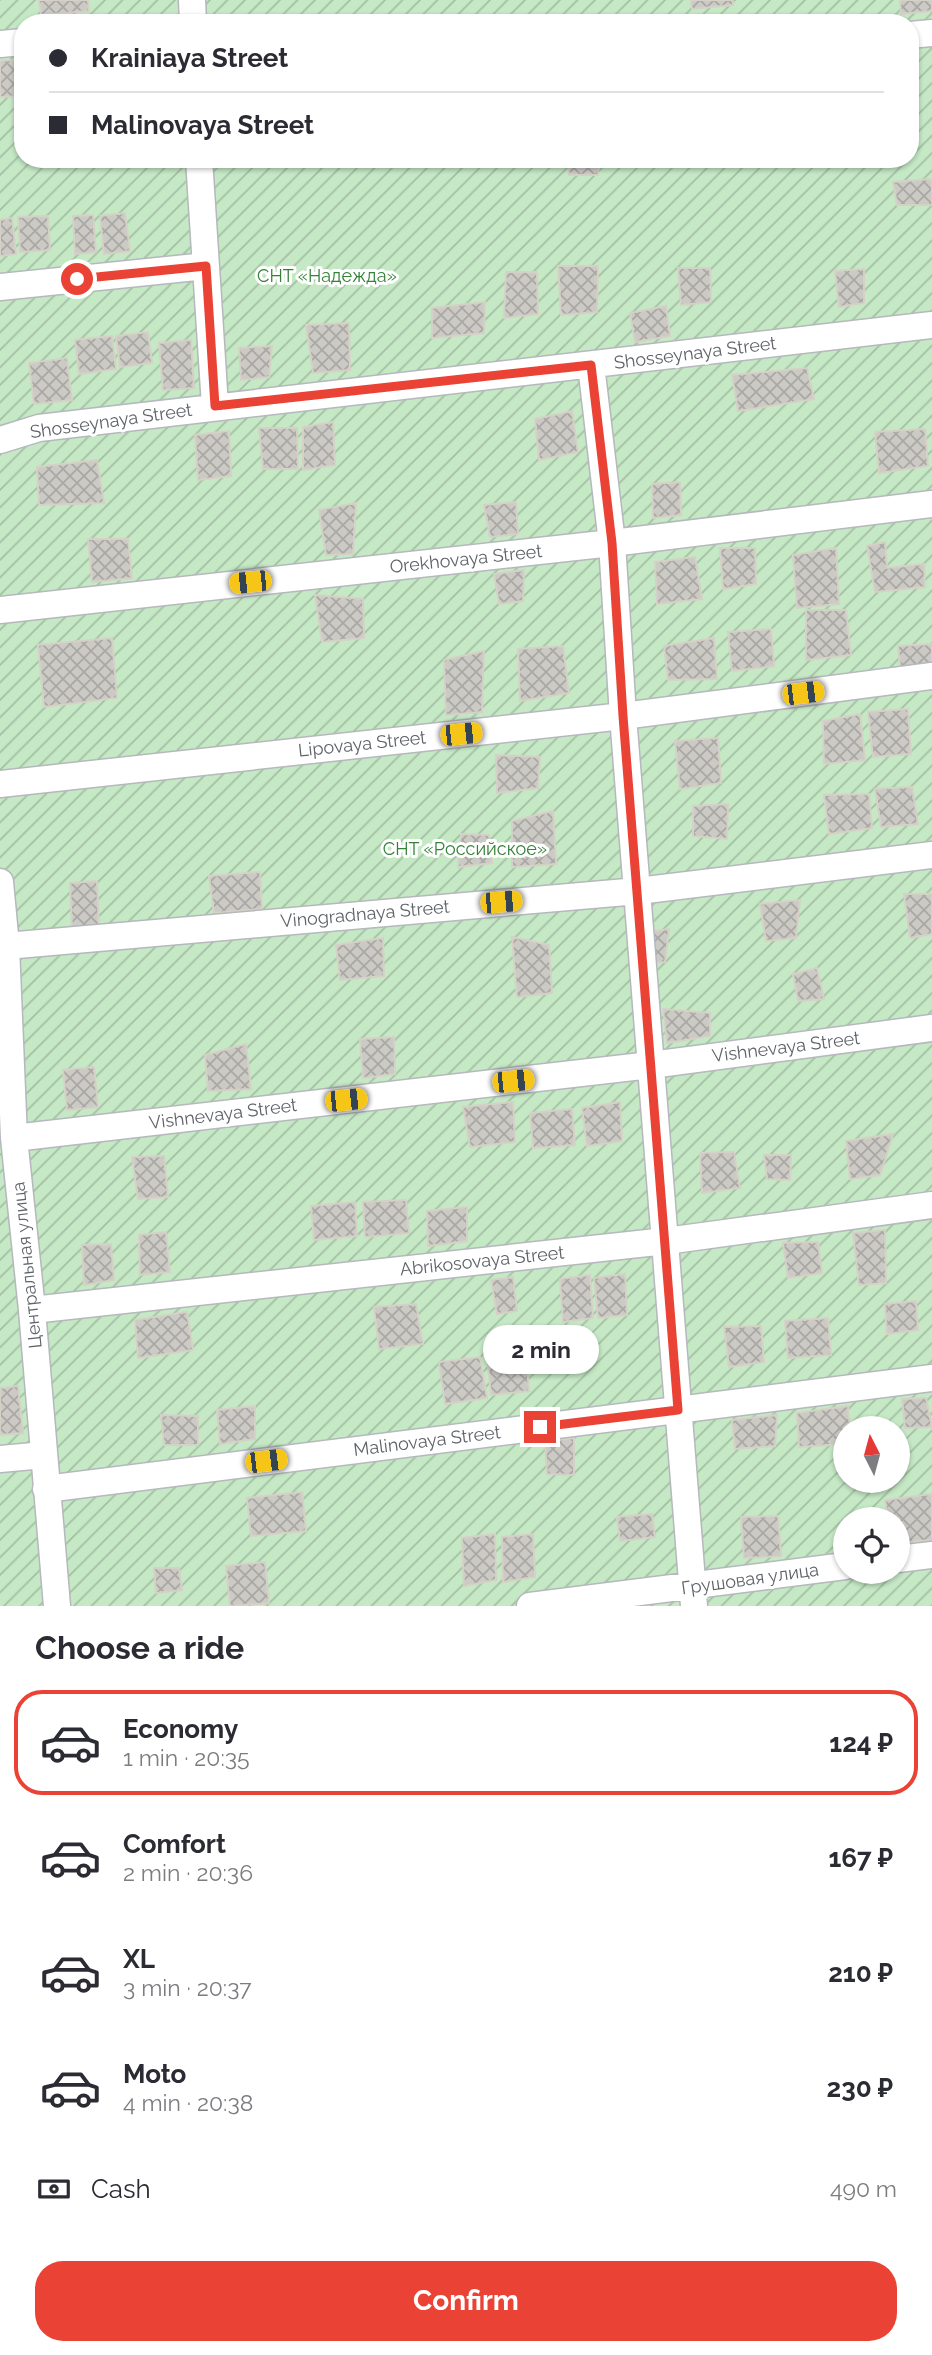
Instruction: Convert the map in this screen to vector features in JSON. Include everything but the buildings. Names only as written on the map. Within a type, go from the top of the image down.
[{"type":"street","points":[[201,168],[215,406]]},
{"type":"street","points":[[0,287],[206,266]]},
{"type":"street","name":"Shosseynaya Street","points":[[0,440],[39,428],[215,406],[932,326]]},
{"type":"street","points":[[591,365],[612,543],[623,716],[693,1596]]},
{"type":"street","name":"Orekhovaya Street","points":[[0,610],[612,543],[932,504]]},
{"type":"street","name":"Lipovaya Street","points":[[0,784],[623,716],[932,676]]},
{"type":"street","name":"Vinogradnaya Street","points":[[6,946],[638,891],[932,855]]},
{"type":"street","name":"Центральная улица","points":[[0,882],[6,946],[6,1105],[14,1138],[32,1310],[57,1606]]},
{"type":"street","name":"Vishnevaya Street","points":[[14,1138],[651,1065],[932,1028]]},
{"type":"street","name":"Abrikosovaya Street","points":[[32,1310],[666,1241],[932,1205]]},
{"type":"street","name":"Malinovaya Street","points":[[46,1489],[932,1378]]},
{"type":"street","points":[[0,1459],[44,1455]]},
{"type":"street","points":[[910,1558],[932,1555]]},
{"type":"street","name":"Грушовая улица","points":[[530,1606],[693,1596],[833,1568]]},
{"type":"green space","name":"СНТ «Российское»","points":[[0,0],[932,0],[932,1606],[0,1606]]},
{"type":"route","points":[[77,279],[206,266],[215,406],[591,365],[612,543],[623,716],[678,1410],[540,1427]]},
{"type":"park label","name":"СНТ «Надежда»","points":[[327,276]]}]
